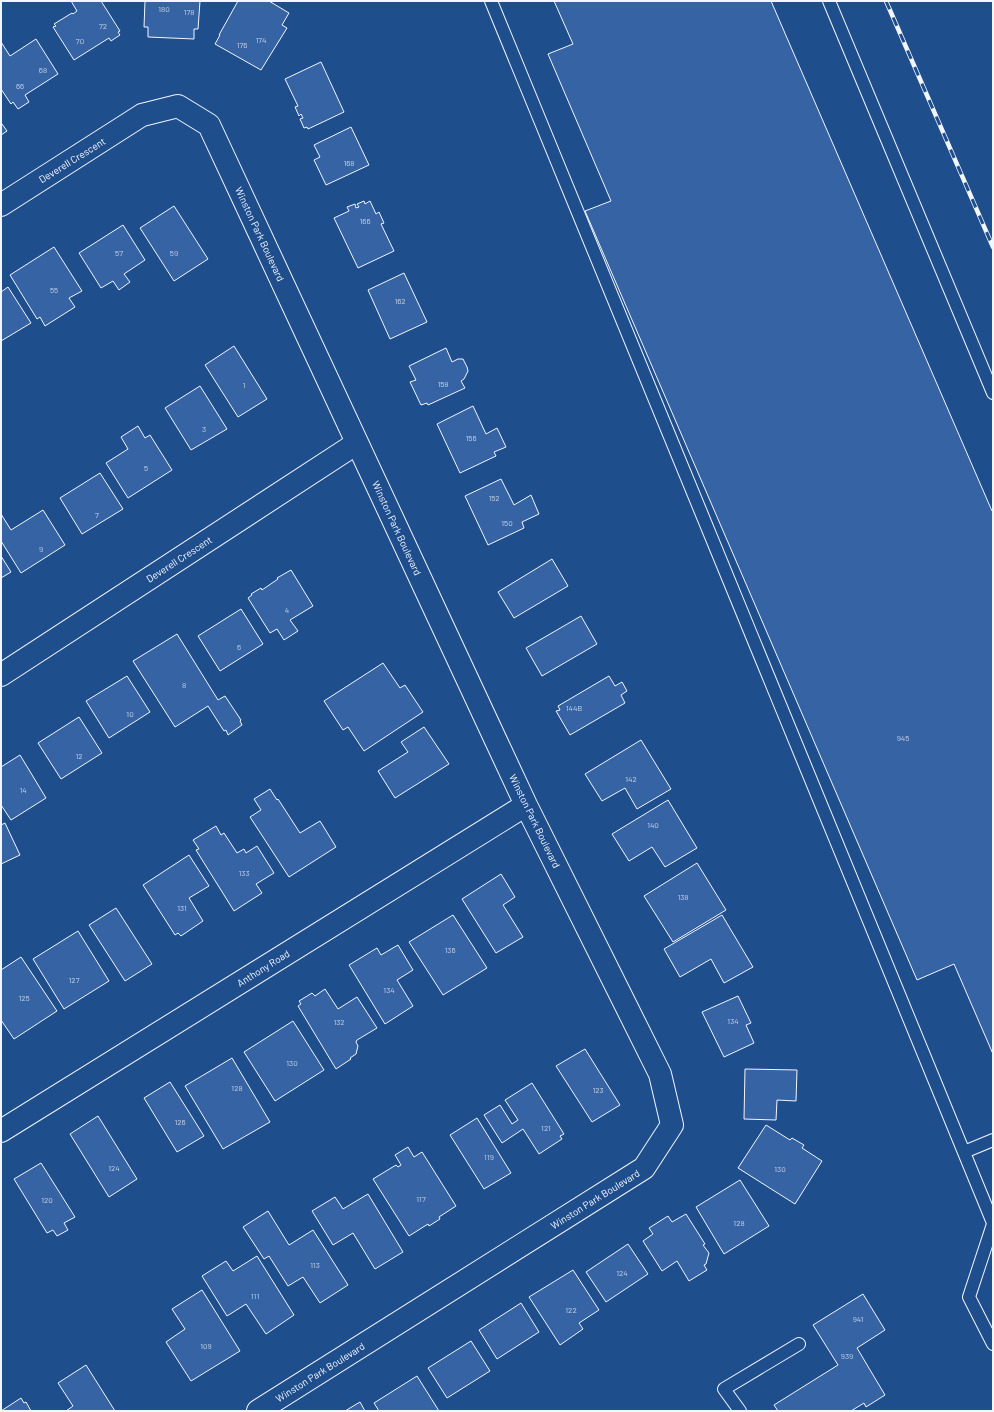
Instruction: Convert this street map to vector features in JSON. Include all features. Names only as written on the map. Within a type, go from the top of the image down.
[{"type":"street","name":"Winston Park Boulevard","points":[[142,115],[178,106],[209,125],[526,805],[660,1074],[672,1125],[644,1168],[258,1411]]},
{"type":"street","name":"Deverell Crescent","points":[[1,205],[142,115]]},
{"type":"street","name":"Deverell Crescent","points":[[1,675],[357,443]]},
{"type":"street","name":"Anthony Road","points":[[1,1131],[526,805]]},
{"type":"lane","points":[[491,1],[993,1223],[969,1297],[993,1344]]},
{"type":"lane","points":[[829,1],[993,393]]},
{"type":"lane","points":[[964,1152],[993,1140]]},
{"type":"lane","points":[[740,1411],[724,1389],[799,1344]]},
{"type":"building","points":[[71,1],[101,1],[120,31],[118,32],[120,35],[111,41],[109,38],[74,60],[53,27],[56,26],[54,24],[77,11]]},
{"type":"building","points":[[145,1],[200,1],[198,29],[194,29],[194,39],[148,37],[148,27],[144,27]]},
{"type":"building","points":[[238,1],[269,1],[289,13],[282,25],[287,28],[261,70],[215,44]]},
{"type":"building","points":[[554,1],[771,1],[993,511],[993,1054],[954,964],[917,980],[585,211],[611,201],[548,54],[573,44]]},
{"type":"building","points":[[36,39],[58,74],[25,95],[29,102],[18,109],[13,102],[11,104],[1,89],[1,42],[10,56]]},
{"type":"building","points":[[321,62],[344,112],[308,129],[307,127],[304,128],[300,119],[303,118],[301,114],[299,116],[295,107],[298,106],[285,79]]},
{"type":"building","points":[[1,124],[7,131],[1,135]]},
{"type":"building","points":[[351,127],[369,165],[326,185],[314,160],[320,157],[314,145]]},
{"type":"building","points":[[364,201],[365,204],[370,201],[376,214],[379,212],[384,223],[381,224],[394,251],[358,268],[334,218],[349,211],[347,207],[355,204],[356,208],[359,207],[357,204]]},
{"type":"building","points":[[174,206],[208,259],[174,281],[140,228]]},
{"type":"building","points":[[123,225],[145,260],[124,274],[130,282],[119,290],[113,281],[101,288],[79,253]]},
{"type":"building","points":[[54,247],[82,291],[69,298],[75,307],[45,326],[40,317],[37,319],[10,275]]},
{"type":"building","points":[[404,273],[427,322],[390,339],[368,290]]},
{"type":"building","points":[[8,287],[31,323],[1,341],[1,292]]},
{"type":"building","points":[[234,346],[267,399],[238,417],[205,365]]},
{"type":"building","points":[[446,348],[452,362],[458,359],[463,359],[467,367],[468,371],[464,379],[461,381],[465,388],[428,405],[427,403],[421,405],[410,382],[416,380],[409,366]]},
{"type":"building","points":[[200,386],[227,429],[191,450],[165,408]]},
{"type":"building","points":[[473,406],[486,434],[497,428],[506,447],[494,452],[496,456],[460,473],[437,424]]},
{"type":"building","points":[[138,426],[145,438],[150,435],[172,470],[128,498],[106,463],[128,449],[121,437]]},
{"type":"building","points":[[100,473],[123,509],[82,534],[60,498]]},
{"type":"building","points":[[501,479],[514,505],[531,495],[539,514],[522,522],[524,528],[488,545],[465,496]]},
{"type":"building","points":[[43,510],[65,545],[21,573],[1,541],[1,514],[11,530]]},
{"type":"building","points":[[1,556],[11,572],[1,578]]},
{"type":"building","points":[[552,559],[568,586],[514,618],[498,592]]},
{"type":"building","points":[[291,570],[313,606],[290,620],[298,631],[284,640],[277,629],[270,633],[248,598],[252,595],[251,594],[261,588],[262,590],[278,579],[277,578]]},
{"type":"building","points":[[241,609],[263,644],[220,671],[198,636]]},
{"type":"building","points":[[581,616],[597,644],[542,676],[526,648]]},
{"type":"building","points":[[177,634],[218,700],[225,696],[241,720],[242,725],[228,735],[208,706],[175,727],[133,661]]},
{"type":"building","points":[[383,663],[400,688],[405,685],[423,712],[364,751],[348,727],[343,730],[324,701]]},
{"type":"building","points":[[127,676],[150,712],[109,738],[86,701]]},
{"type":"building","points":[[609,676],[615,686],[622,682],[627,691],[621,695],[625,703],[570,735],[556,711],[560,710],[558,706]]},
{"type":"building","points":[[79,717],[102,753],[61,779],[38,743]]},
{"type":"building","points":[[424,727],[449,764],[395,798],[378,771],[408,752],[401,742]]},
{"type":"building","points":[[641,740],[671,789],[637,809],[625,788],[602,801],[585,774]]},
{"type":"building","points":[[20,755],[46,798],[11,820],[1,805],[1,767]]},
{"type":"building","points":[[270,789],[300,833],[320,821],[336,847],[289,877],[250,817],[261,810],[254,799]]},
{"type":"building","points":[[668,800],[697,848],[665,867],[652,847],[629,861],[612,834]]},
{"type":"building","points":[[5,823],[20,855],[1,864],[1,825]]},
{"type":"building","points":[[216,826],[221,835],[224,833],[237,853],[244,849],[246,853],[257,846],[274,873],[256,884],[262,893],[234,911],[196,850],[199,849],[193,840]]},
{"type":"building","points":[[189,855],[209,886],[189,898],[203,921],[181,936],[178,933],[175,935],[143,885]]},
{"type":"building","points":[[697,863],[726,910],[673,942],[644,896]]},
{"type":"building","points":[[501,874],[515,897],[503,905],[523,937],[496,953],[462,899]]},
{"type":"building","points":[[116,908],[152,964],[125,981],[89,925]]},
{"type":"building","points":[[453,915],[487,968],[443,995],[409,942]]},
{"type":"building","points":[[722,915],[753,967],[724,983],[711,959],[680,977],[664,949]]},
{"type":"building","points":[[78,931],[109,981],[64,1009],[33,959]]},
{"type":"building","points":[[398,945],[413,970],[397,980],[413,1006],[385,1024],[349,965],[377,948],[381,955]]},
{"type":"building","points":[[21,957],[57,1011],[14,1039],[1,1020],[1,970]]},
{"type":"building","points":[[325,989],[338,1009],[357,997],[377,1028],[357,1040],[356,1042],[358,1046],[356,1054],[336,1069],[298,1006],[301,1004],[299,1001],[312,993],[315,996]]},
{"type":"building","points":[[738,996],[751,1023],[746,1025],[754,1043],[724,1057],[702,1012]]},
{"type":"building","points":[[293,1021],[324,1070],[275,1101],[244,1052]]},
{"type":"building","points":[[585,1049],[620,1105],[592,1122],[556,1066]]},
{"type":"building","points":[[232,1058],[270,1122],[223,1149],[185,1086]]},
{"type":"building","points":[[745,1069],[797,1070],[796,1101],[777,1100],[776,1120],[744,1119]]},
{"type":"building","points":[[170,1082],[204,1136],[177,1152],[144,1098]]},
{"type":"building","points":[[532,1083],[564,1134],[560,1136],[562,1139],[539,1154],[523,1129],[502,1143],[484,1115],[500,1105],[512,1124],[518,1120],[505,1100]]},
{"type":"building","points":[[98,1116],[137,1179],[109,1197],[70,1134]]},
{"type":"building","points":[[477,1118],[511,1173],[484,1189],[450,1135]]},
{"type":"building","points":[[766,1125],[790,1140],[792,1138],[804,1145],[802,1148],[822,1161],[795,1204],[738,1168]]},
{"type":"building","points":[[408,1147],[414,1157],[422,1152],[456,1206],[439,1217],[440,1219],[429,1226],[428,1224],[409,1236],[373,1179],[396,1165],[398,1167],[401,1165],[395,1155]]},
{"type":"building","points":[[41,1163],[75,1217],[64,1223],[68,1230],[57,1236],[53,1230],[47,1233],[14,1179]]},
{"type":"building","points":[[740,1180],[769,1226],[724,1254],[696,1207]]},
{"type":"building","points":[[368,1194],[403,1252],[375,1269],[353,1233],[333,1245],[312,1211],[335,1197],[343,1209]]},
{"type":"building","points":[[268,1211],[289,1245],[313,1230],[348,1285],[320,1303],[303,1277],[288,1286],[269,1256],[264,1259],[243,1227]]},
{"type":"building","points":[[686,1214],[709,1253],[706,1264],[704,1265],[707,1270],[689,1281],[677,1261],[662,1271],[643,1241],[653,1234],[649,1228],[668,1216],[672,1222]]},
{"type":"building","points":[[628,1244],[648,1274],[606,1302],[586,1272]]},
{"type":"building","points":[[257,1256],[294,1315],[266,1334],[246,1304],[227,1316],[202,1276],[226,1261],[233,1271]]},
{"type":"building","points":[[573,1270],[599,1310],[579,1323],[583,1329],[560,1345],[529,1297]]},
{"type":"building","points":[[202,1290],[240,1351],[191,1381],[166,1342],[185,1329],[172,1309]]},
{"type":"building","points":[[863,1294],[885,1330],[857,1348],[885,1395],[866,1407],[864,1403],[851,1411],[778,1411],[774,1405],[838,1365],[813,1325]]},
{"type":"building","points":[[521,1303],[539,1332],[497,1359],[479,1330]]},
{"type":"building","points":[[471,1341],[490,1371],[447,1398],[428,1368]]},
{"type":"building","points":[[86,1365],[115,1411],[66,1411],[73,1406],[58,1383]]},
{"type":"building","points":[[417,1376],[439,1411],[379,1411],[374,1403]]},
{"type":"building","points":[[21,1398],[24,1403],[26,1402],[31,1411],[1,1411]]},
{"type":"building","points":[[360,1402],[365,1411],[345,1411]]},
{"type":"railway","points":[[886,1],[993,247]]}]
